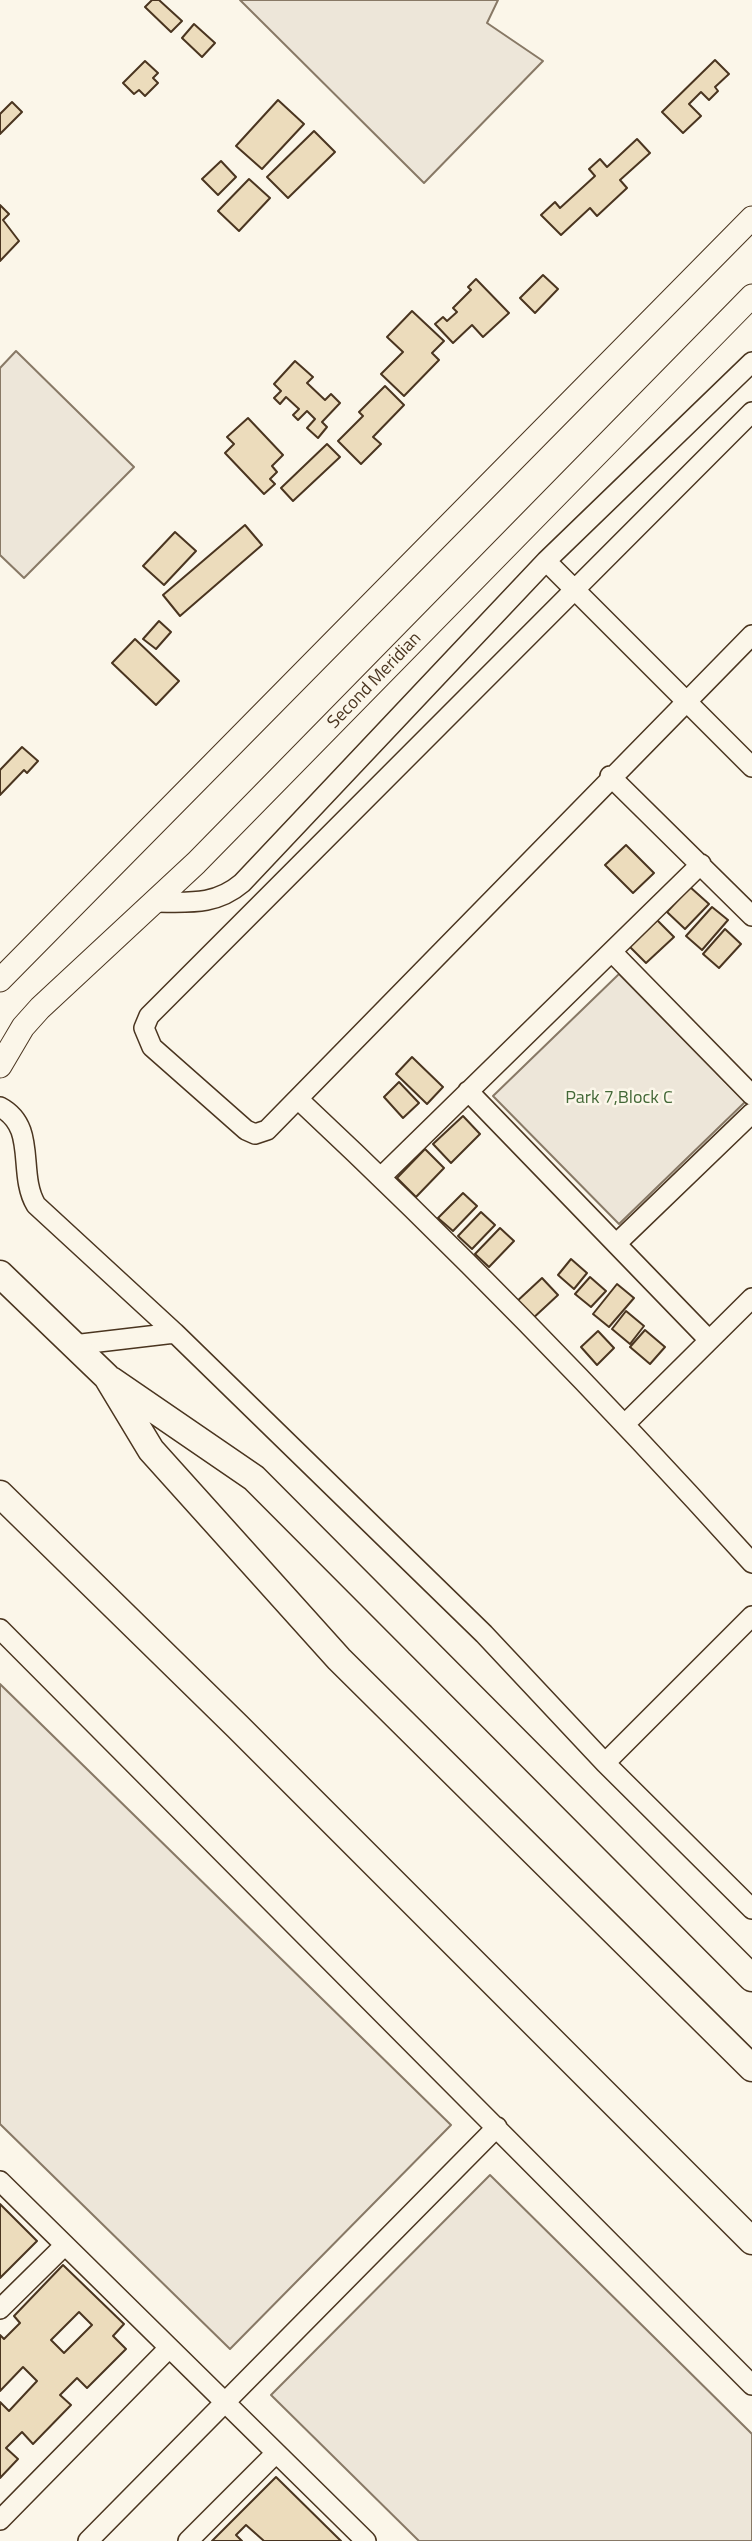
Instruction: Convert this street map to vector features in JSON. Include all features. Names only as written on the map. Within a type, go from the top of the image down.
[{"type":"main road","points":[[0,1274],[107,1377],[254,1478],[752,1978]]},
{"type":"main road","points":[[107,1377],[150,1450],[339,1659],[752,2068]]},
{"type":"main road","points":[[0,1494],[247,1735],[752,2241]]},
{"type":"street","points":[[0,980],[752,218]]},
{"type":"street","name":"Second Meridian","points":[[0,1066],[18,1034],[40,1009],[196,863],[752,296]]},
{"type":"street","points":[[154,902],[197,902],[228,895],[546,561],[752,362]]},
{"type":"street","points":[[752,412],[149,1016],[144,1028],[152,1047],[246,1130],[255,1134],[267,1130],[610,776],[752,635]]},
{"type":"street","points":[[546,561],[752,766]]},
{"type":"street","points":[[610,776],[752,916]]},
{"type":"street","points":[[381,1177],[701,864]]},
{"type":"street","points":[[612,951],[752,1095]]},
{"type":"street","points":[[468,1091],[708,1339]]},
{"type":"street","points":[[298,1099],[381,1177],[626,1423],[752,1563]]},
{"type":"street","points":[[0,1107],[13,1115],[23,1131],[28,1192],[36,1205],[175,1333],[484,1634],[605,1763],[752,1909]]},
{"type":"street","points":[[616,1244],[752,1112]]},
{"type":"street","points":[[626,1423],[752,1298]]},
{"type":"street","points":[[73,1345],[175,1333]]},
{"type":"street","points":[[605,1763],[752,1616]]},
{"type":"street","points":[[0,1629],[752,2385]]},
{"type":"street","points":[[88,2541],[497,2127]]},
{"type":"street","points":[[0,2180],[366,2541]]},
{"type":"street","points":[[0,2309],[65,2245]]},
{"type":"street","points":[[0,2520],[169,2348]]},
{"type":"street","points":[[188,2541],[276,2453]]},
{"type":"green space","points":[[240,0],[498,0],[487,23],[543,61],[424,183]]},
{"type":"green space","points":[[16,351],[134,467],[24,578],[0,555],[0,368]]},
{"type":"green space","name":"Park 7,Block C","points":[[619,974],[745,1102],[619,1224],[493,1096]]},
{"type":"green space","points":[[0,1684],[451,2125],[230,2349],[0,2124]]},
{"type":"green space","points":[[490,2175],[752,2434],[752,2541],[419,2541],[271,2395]]},
{"type":"building","points":[[152,0],[159,0],[182,21],[171,32],[145,7]]},
{"type":"building","points":[[194,24],[215,43],[202,57],[182,38]]},
{"type":"building","points":[[715,60],[729,74],[715,87],[718,91],[709,100],[701,92],[689,104],[701,116],[683,133],[662,112]]},
{"type":"building","points":[[145,61],[158,73],[153,78],[158,83],[145,96],[139,90],[134,94],[123,83]]},
{"type":"building","points":[[278,100],[304,124],[262,169],[236,146]]},
{"type":"building","points":[[12,102],[22,112],[0,134],[0,114]]},
{"type":"building","points":[[314,131],[335,152],[288,198],[267,177]]},
{"type":"building","points":[[637,139],[650,153],[620,180],[627,188],[597,216],[590,208],[561,235],[541,215],[555,202],[560,208],[595,176],[589,169],[600,159],[607,167]]},
{"type":"building","points":[[221,161],[236,177],[218,195],[202,179]]},
{"type":"building","points":[[249,179],[270,198],[239,231],[218,211]]},
{"type":"building","points":[[0,205],[9,214],[3,220],[19,241],[0,261]]},
{"type":"building","points":[[543,275],[558,289],[535,313],[520,298]]},
{"type":"building","points":[[476,279],[509,313],[483,337],[472,325],[453,343],[435,324],[443,317],[447,321],[457,312],[453,308],[471,290],[468,287]]},
{"type":"building","points":[[412,311],[444,341],[432,353],[439,360],[404,396],[381,374],[403,352],[387,337]]},
{"type":"building","points":[[295,361],[313,377],[307,383],[325,400],[331,394],[340,403],[322,422],[327,427],[318,438],[307,428],[315,419],[307,411],[298,420],[293,415],[299,409],[286,397],[280,404],[274,398],[281,391],[274,384]]},
{"type":"building","points":[[385,386],[404,405],[373,437],[381,444],[361,464],[338,441],[363,416],[359,412]]},
{"type":"building","points":[[248,418],[283,455],[272,466],[277,472],[270,479],[275,484],[264,494],[225,453],[234,444],[227,437]]},
{"type":"building","points":[[327,444],[340,457],[293,501],[281,488]]},
{"type":"building","points":[[245,525],[262,545],[180,616],[163,595]]},
{"type":"building","points":[[175,532],[196,551],[164,585],[143,566]]},
{"type":"building","points":[[159,621],[171,632],[156,649],[143,639]]},
{"type":"building","points":[[135,639],[179,681],[156,705],[112,663]]},
{"type":"building","points":[[22,747],[38,761],[27,773],[24,770],[0,795],[0,770]]},
{"type":"building","points":[[626,845],[654,873],[633,893],[605,865]]},
{"type":"building","points":[[690,887],[709,904],[685,929],[667,912]]},
{"type":"building","points":[[712,907],[728,920],[702,950],[686,936]]},
{"type":"building","points":[[654,917],[674,937],[646,963],[626,943]]},
{"type":"building","points":[[725,929],[741,944],[719,968],[703,954]]},
{"type":"building","points":[[412,1057],[443,1087],[427,1104],[396,1074]]},
{"type":"building","points":[[399,1082],[419,1103],[403,1118],[384,1097]]},
{"type":"building","points":[[463,1116],[480,1134],[451,1163],[433,1144]]},
{"type":"building","points":[[425,1149],[444,1168],[416,1197],[397,1178]]},
{"type":"building","points":[[463,1193],[477,1206],[453,1231],[438,1218]]},
{"type":"building","points":[[481,1212],[495,1225],[472,1249],[458,1236]]},
{"type":"building","points":[[500,1228],[514,1241],[489,1267],[475,1254]]},
{"type":"building","points":[[571,1259],[587,1273],[574,1289],[558,1275]]},
{"type":"building","points":[[590,1277],[606,1291],[591,1307],[575,1294]]},
{"type":"building","points":[[542,1278],[558,1295],[530,1321],[514,1304]]},
{"type":"building","points":[[617,1284],[634,1298],[609,1327],[593,1314]]},
{"type":"building","points":[[626,1311],[644,1326],[630,1344],[612,1329]]},
{"type":"building","points":[[645,1330],[665,1347],[650,1364],[630,1347]]},
{"type":"building","points":[[598,1331],[614,1348],[597,1365],[581,1347]]},
{"type":"building","points":[[0,2204],[37,2241],[0,2278]]},
{"type":"building","points":[[63,2265],[124,2324],[113,2336],[126,2349],[87,2388],[77,2378],[60,2395],[71,2405],[33,2444],[22,2432],[6,2448],[18,2459],[0,2478],[0,2402],[9,2411],[37,2381],[23,2367],[0,2391],[0,2335],[4,2339],[20,2323],[14,2316]],"holes":[[[79,2312],[92,2325],[64,2353],[51,2340]]]},
{"type":"building","points":[[276,2477],[341,2541],[264,2541],[246,2525],[236,2535],[242,2541],[212,2541]]}]
